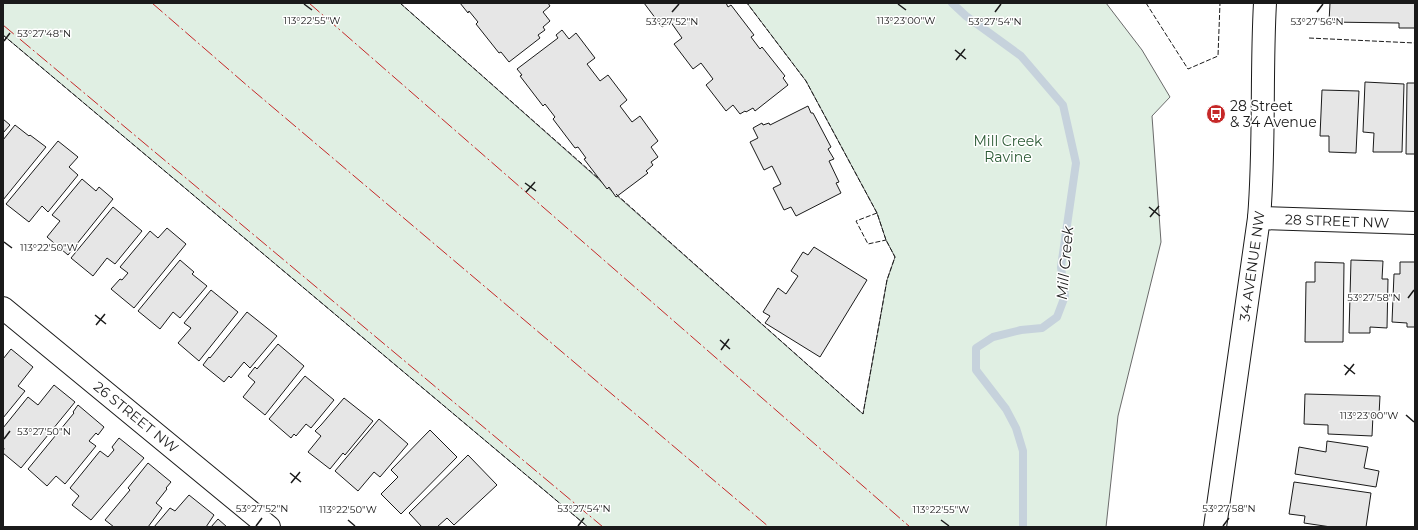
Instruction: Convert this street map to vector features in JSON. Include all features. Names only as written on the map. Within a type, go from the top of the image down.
[{"type":"street","name":"34 AVENUE NW","points":[[1215,527],[1259,218],[1262,186],[1265,3]]},
{"type":"street","name":"28 STREET NW","points":[[1259,218],[1415,223]]},
{"type":"street","name":"26 STREET NW","points":[[3,308],[269,527]]},
{"type":"green space","name":"Mill Creek Ravine","points":[[5,3],[400,3],[863,414],[887,280],[895,257],[886,240],[877,213],[806,81],[747,3],[1106,3],[1142,50],[1170,97],[1152,116],[1161,242],[1118,416],[1106,527],[588,527],[3,35],[3,5]]},
{"type":"building","points":[[460,3],[548,3],[550,6],[543,12],[550,21],[543,27],[545,30],[538,35],[540,38],[509,62],[501,52],[499,53],[476,24],[478,22]]},
{"type":"building","points":[[644,3],[726,3],[728,7],[731,5],[754,35],[751,37],[760,49],[762,47],[785,76],[783,78],[788,85],[755,111],[753,108],[740,114],[733,105],[726,111],[706,85],[713,79],[701,63],[693,69],[674,44],[682,38],[670,21],[662,27]]},
{"type":"building","points":[[1330,3],[1415,3],[1415,28],[1399,28],[1399,23],[1329,22]]},
{"type":"building","points":[[562,30],[569,39],[576,33],[595,58],[587,64],[600,81],[608,75],[627,100],[620,106],[632,122],[640,116],[658,141],[651,147],[658,157],[651,162],[653,165],[646,171],[648,173],[616,197],[609,187],[607,189],[584,159],[586,158],[578,147],[575,148],[553,119],[555,117],[545,104],[543,106],[520,76],[522,75],[517,69],[558,38],[556,35]]},
{"type":"building","points":[[1365,82],[1404,84],[1402,152],[1373,152],[1374,133],[1363,132]]},
{"type":"building","points":[[1407,83],[1415,83],[1415,154],[1406,154]]},
{"type":"building","points":[[1322,90],[1359,91],[1356,153],[1329,152],[1329,136],[1320,136]]},
{"type":"building","points":[[808,106],[831,147],[828,149],[834,159],[829,161],[839,182],[836,183],[841,193],[796,216],[791,207],[784,210],[773,188],[781,184],[772,166],[764,170],[750,142],[758,138],[753,128],[762,123],[763,125],[769,123],[770,125]]},
{"type":"building","points":[[3,119],[10,125],[3,133]]},
{"type":"building","points":[[15,125],[46,147],[3,200],[3,140]]},
{"type":"building","points":[[58,141],[78,157],[69,167],[78,175],[48,212],[42,206],[29,222],[6,204]]},
{"type":"building","points":[[82,179],[96,191],[99,187],[113,199],[68,255],[47,237],[60,221],[52,215]]},
{"type":"building","points":[[113,207],[142,231],[115,264],[107,258],[93,276],[71,258]]},
{"type":"building","points":[[167,228],[186,244],[134,308],[111,289],[128,273],[120,267],[150,231],[158,238]]},
{"type":"building","points":[[814,247],[867,280],[820,357],[765,323],[770,316],[763,312],[778,288],[786,294],[798,276],[791,271],[803,252],[808,255]]},
{"type":"building","points":[[180,260],[194,272],[192,274],[207,286],[180,318],[173,312],[160,329],[138,311]]},
{"type":"building","points":[[1351,260],[1383,261],[1382,279],[1388,279],[1387,328],[1370,327],[1370,333],[1349,333]]},
{"type":"building","points":[[1315,262],[1344,263],[1343,342],[1305,342],[1306,282],[1315,282]]},
{"type":"building","points":[[1400,262],[1415,262],[1415,327],[1407,327],[1407,323],[1392,322],[1394,274],[1400,274]]},
{"type":"building","points":[[211,290],[238,312],[199,361],[178,343],[191,328],[184,323]]},
{"type":"building","points":[[247,312],[277,336],[250,368],[244,362],[231,378],[229,376],[224,382],[203,365]]},
{"type":"building","points":[[278,344],[304,366],[265,415],[243,397],[255,382],[248,376],[255,367],[257,369]]},
{"type":"building","points":[[11,349],[33,367],[18,386],[25,391],[3,418],[3,359]]},
{"type":"building","points":[[305,376],[334,400],[311,428],[306,424],[296,436],[294,434],[291,438],[269,419]]},
{"type":"building","points":[[54,385],[75,402],[21,468],[3,453],[3,428],[28,397],[38,405]]},
{"type":"building","points":[[1305,394],[1380,396],[1379,415],[1373,415],[1372,436],[1328,434],[1328,425],[1304,424]]},
{"type":"building","points":[[344,398],[373,421],[345,455],[343,453],[330,469],[308,452],[321,436],[315,431]]},
{"type":"building","points":[[78,405],[104,427],[98,435],[96,433],[89,441],[96,446],[65,484],[56,476],[47,486],[28,469],[74,413],[73,412]]},
{"type":"building","points":[[379,419],[408,444],[380,477],[374,472],[358,491],[335,471]]},
{"type":"building","points":[[430,430],[457,457],[401,514],[381,494],[398,477],[391,470]]},
{"type":"building","points":[[119,438],[144,458],[91,520],[72,505],[79,496],[70,488],[100,451],[108,457],[114,450],[112,447]]},
{"type":"building","points":[[1327,441],[1368,447],[1364,468],[1379,471],[1376,487],[1295,474],[1299,447],[1326,452]]},
{"type":"building","points":[[468,455],[497,485],[454,525],[447,518],[437,527],[422,527],[409,513]]},
{"type":"building","points":[[148,463],[171,482],[156,503],[162,508],[148,527],[114,527],[105,520],[130,490],[128,488]]},
{"type":"building","points":[[1294,482],[1371,493],[1366,527],[1331,527],[1304,523],[1305,516],[1289,514]]},
{"type":"building","points":[[189,495],[214,515],[206,527],[154,527],[170,508],[175,511]]},
{"type":"building","points":[[218,519],[227,527],[211,527]]},
{"type":"waterway","name":"Mill Creek","points":[[952,3],[966,16],[1021,56],[1063,105],[1076,163],[1061,267],[1065,296],[1057,317],[1042,328],[1021,330],[993,337],[976,348],[976,370],[1006,409],[1016,428],[1023,451],[1023,527]]},
{"type":"fence","points":[[400,3],[598,178]]},
{"type":"fence","points":[[616,194],[863,414],[887,280],[895,257],[886,240],[877,213],[806,81],[747,3]]},
{"type":"fence","points":[[1146,3],[1188,69],[1218,56],[1220,3]]},
{"type":"fence","points":[[3,35],[588,527]]},
{"type":"fence","points":[[1309,38],[1415,43]]},
{"type":"fence","points":[[877,213],[856,221],[868,244],[886,240]]},
{"type":"power","points":[[152,3],[250,88],[769,527]]},
{"type":"power","points":[[309,3],[910,527]]},
{"type":"power","points":[[3,25],[603,527]]},
{"type":"place","name":"28 Street & 34 Avenue","points":[[1216,114]]}]
